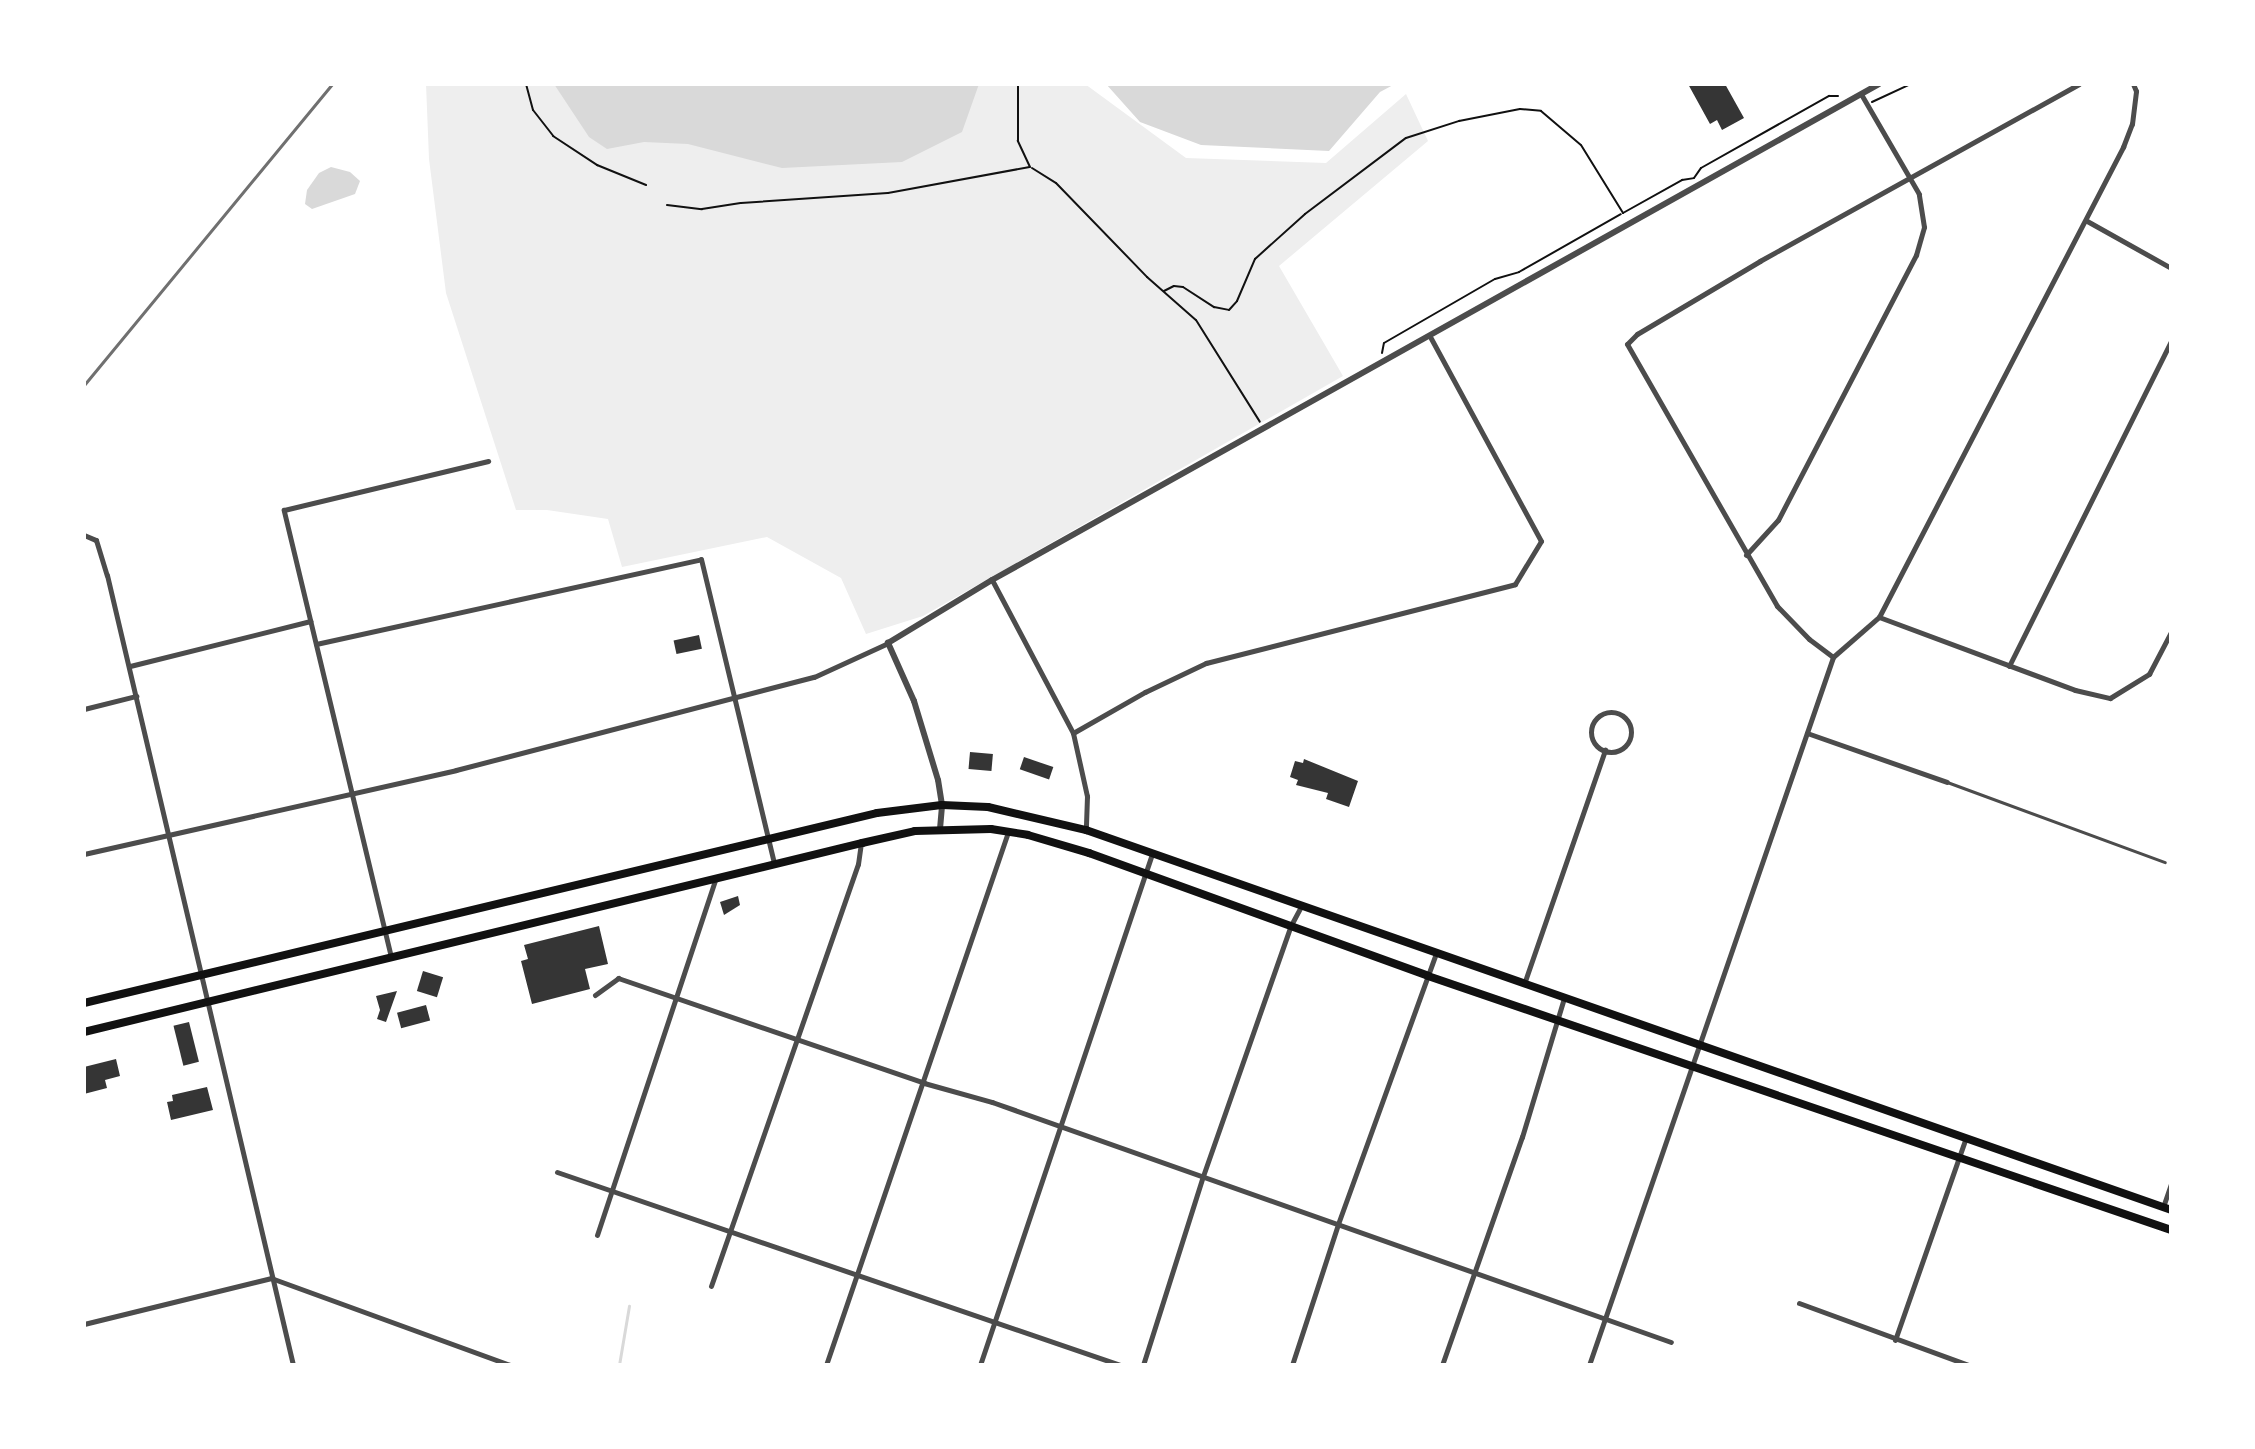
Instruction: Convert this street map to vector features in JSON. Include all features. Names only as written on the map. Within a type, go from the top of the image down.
[{"type":"main road","points":[[84,1003],[877,813],[942,805],[1021,812],[1086,830],[2167,1208]]},
{"type":"main road","points":[[84,1032],[862,843],[940,829],[1008,831],[1089,853],[1557,1021],[2171,1230]]},
{"type":"street","points":[[84,854],[351,793],[836,670],[1879,84]]},
{"type":"street","points":[[1833,657],[1809,639],[1777,606],[1627,344],[1637,334],[1712,290],[2079,84]]},
{"type":"street","points":[[1589,1365],[1689,1066],[1833,657],[1879,617],[2087,221],[2132,124],[2136,91],[2133,84]]},
{"type":"street","points":[[1746,555],[1778,520],[1916,255],[1924,227],[1919,194],[1861,94]]},
{"type":"street","points":[[2087,221],[2171,268]]},
{"type":"street","points":[[1073,733],[1145,692],[1206,663],[1515,584],[1541,541],[1431,338]]},
{"type":"street","points":[[2009,666],[2171,341]]},
{"type":"street","points":[[391,957],[284,510],[488,461]]},
{"type":"street","points":[[86,535],[98,544],[130,666],[293,1365]]},
{"type":"street","points":[[316,644],[701,559],[774,863]]},
{"type":"street","points":[[992,580],[1073,733],[1087,796],[1086,830]]},
{"type":"street","points":[[1879,617],[2009,666],[2110,698],[2149,674],[2171,632]]},
{"type":"street","points":[[130,666],[310,621]]},
{"type":"street","points":[[888,643],[914,701],[938,780],[942,805],[940,829]]},
{"type":"street","points":[[84,709],[136,696]]},
{"type":"street","points":[[1604,713],[1617,713],[1627,720],[1629,739],[1621,749],[1605,750],[1593,740],[1592,727],[1604,713]]},
{"type":"street","points":[[1807,733],[1947,782]]},
{"type":"street","points":[[1524,984],[1605,750]]},
{"type":"street","points":[[826,1365],[1008,831]]},
{"type":"street","points":[[711,1286],[858,864],[862,843]]},
{"type":"street","points":[[980,1365],[1152,853]]},
{"type":"street","points":[[597,1235],[716,876]]},
{"type":"street","points":[[1143,1365],[1203,1176],[1290,927],[1302,905]]},
{"type":"street","points":[[1292,1365],[1338,1224],[1436,952]]},
{"type":"street","points":[[595,995],[618,978],[1203,1176],[1671,1342]]},
{"type":"street","points":[[1442,1365],[1522,1137],[1564,998]]},
{"type":"street","points":[[1895,1340],[1966,1137]]},
{"type":"street","points":[[557,1172],[731,1229],[1120,1365]]},
{"type":"street","points":[[2167,1208],[2171,1184]]},
{"type":"street","points":[[84,1324],[271,1278],[510,1365]]},
{"type":"street","points":[[1799,1303],[1968,1365]]},
{"type":"lane","points":[[1947,782],[2165,862]]},
{"type":"path","points":[[526,84],[533,110],[553,136],[597,165],[646,185]]},
{"type":"path","points":[[1018,84],[1018,141],[1030,167],[1056,183],[1208,335],[1264,429]]},
{"type":"path","points":[[1867,104],[1911,84]]},
{"type":"path","points":[[1382,354],[1384,343],[1393,337],[1495,279],[1519,272],[1682,180],[1694,178],[1701,168],[1829,96],[1837,96],[1846,103]]},
{"type":"path","points":[[1164,291],[1174,286],[1183,287],[1214,307],[1229,310],[1237,301],[1255,259],[1279,235],[1406,138],[1459,121],[1520,109],[1541,111],[1564,127],[1581,145],[1623,213]]},
{"type":"path","points":[[667,205],[702,209],[741,203],[888,193],[1030,167]]},
{"type":"shaded area","points":[[426,84],[1085,84],[1186,158],[1326,163],[1406,94],[1428,141],[1279,266],[1343,376],[923,616],[866,634],[841,578],[767,537],[622,567],[608,519],[547,510],[516,510],[446,293],[429,159]]},
{"type":"shaded area","points":[[554,84],[979,84],[962,132],[902,162],[782,168],[688,144],[644,142],[607,149],[589,137]]},
{"type":"shaded area","points":[[1106,84],[1395,84],[1380,92],[1329,151],[1201,145],[1140,122]]},
{"type":"shaded area","points":[[331,167],[350,172],[360,181],[355,194],[312,209],[305,204],[307,190],[319,173]]},
{"type":"building","points":[[1688,84],[1725,84],[1744,118],[1722,130],[1717,120],[1710,124]]},
{"type":"building","points":[[699,635],[702,649],[676,654],[674,640]]},
{"type":"building","points":[[970,752],[993,754],[991,771],[969,769]]},
{"type":"building","points":[[1024,757],[1053,767],[1049,779],[1020,769]]},
{"type":"building","points":[[1304,759],[1358,781],[1349,807],[1326,799],[1328,793],[1296,785],[1298,780],[1290,777],[1295,761],[1303,763]]},
{"type":"building","points":[[738,896],[740,905],[724,915],[720,902]]},
{"type":"building","points":[[599,926],[608,964],[585,969],[590,989],[532,1004],[521,961],[528,959],[524,945]]},
{"type":"building","points":[[423,971],[443,977],[437,997],[417,991]]},
{"type":"building","points":[[397,991],[386,1022],[377,1019],[380,1010],[376,996]]},
{"type":"building","points":[[426,1005],[430,1020],[401,1028],[397,1013]]},
{"type":"building","points":[[189,1022],[199,1062],[183,1066],[173,1026]]},
{"type":"building","points":[[116,1059],[120,1076],[105,1080],[107,1088],[84,1094],[84,1067]]},
{"type":"building","points":[[207,1087],[213,1110],[171,1120],[167,1102],[173,1101],[172,1095]]},
{"type":"waterway","points":[[619,1365],[629,1306]]},
{"type":"railway","points":[[84,385],[332,84]]}]
